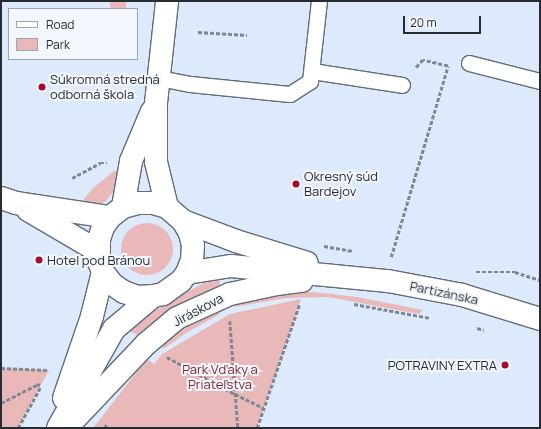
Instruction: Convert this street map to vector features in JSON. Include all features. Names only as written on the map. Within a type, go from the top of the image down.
[{"type":"street","points":[[167,1],[156,103],[156,162],[175,214],[190,233],[193,246],[192,260],[187,273],[173,288],[153,296],[138,297],[124,292],[112,284],[103,272],[99,262],[99,239],[103,227],[117,212],[138,203],[153,203],[175,214]]},
{"type":"street","points":[[117,212],[131,160],[156,103]]},
{"type":"street","points":[[9,201],[117,212]]},
{"type":"street","points":[[9,201],[85,242],[98,251]]},
{"type":"street","name":"Partizánska","points":[[175,214],[236,241],[346,276]]},
{"type":"street","name":"Partizánska","points":[[187,273],[231,266],[388,281],[462,295],[540,319]]},
{"type":"street","points":[[54,428],[92,316],[103,272]]},
{"type":"street","name":"Jiráskova","points":[[66,428],[146,344],[177,318],[230,294],[277,284],[346,276]]},
{"type":"street","points":[[58,428],[114,329],[153,296]]},
{"type":"lane","points":[[159,78],[190,84],[290,94],[310,81],[319,1]]},
{"type":"lane","points":[[469,63],[540,81]]},
{"type":"lane","points":[[312,71],[402,85]]},
{"type":"path","points":[[198,32],[247,35]]},
{"type":"path","points":[[391,258],[448,66],[423,60],[402,85]]},
{"type":"path","points":[[258,428],[301,299]]},
{"type":"path","points":[[353,304],[430,318]]},
{"type":"path","points":[[230,314],[234,394],[238,428]]},
{"type":"path","points":[[162,354],[234,394],[264,408]]},
{"type":"path","points":[[1,368],[49,370]]},
{"type":"path","points":[[1,403],[36,385],[42,384]]},
{"type":"green space","points":[[110,1],[126,1],[126,8],[110,8]]},
{"type":"green space","points":[[120,170],[117,188],[105,202],[94,205],[81,203],[93,188],[114,171]]},
{"type":"green space","points":[[147,223],[157,225],[165,231],[171,239],[173,249],[171,259],[165,267],[157,273],[147,275],[137,273],[129,267],[123,259],[121,249],[123,239],[129,231],[137,225]]},
{"type":"green space","points":[[220,280],[219,291],[145,338],[129,331],[147,315],[203,283]]},
{"type":"green space","points":[[313,292],[357,297],[423,310],[419,314],[328,297],[286,298],[234,307],[235,303],[278,293]]},
{"type":"green space","name":"Park Vďaky a Priateľstva","points":[[301,299],[257,428],[93,428],[147,359],[154,364],[162,354],[230,314]]},
{"type":"green space","points":[[219,308],[220,314],[186,333],[165,348],[159,347],[174,333]]},
{"type":"green space","points":[[1,368],[49,370],[18,428],[1,428]]},
{"type":"place","name":"Súkromná stredná odborná škola","points":[[42,87]]},
{"type":"place","name":"Okresný súd Bardejov","points":[[296,184]]},
{"type":"place","name":"Hotel pod Bránou","points":[[39,260]]},
{"type":"place","name":"POTRAVINY EXTRA","points":[[505,365]]}]
